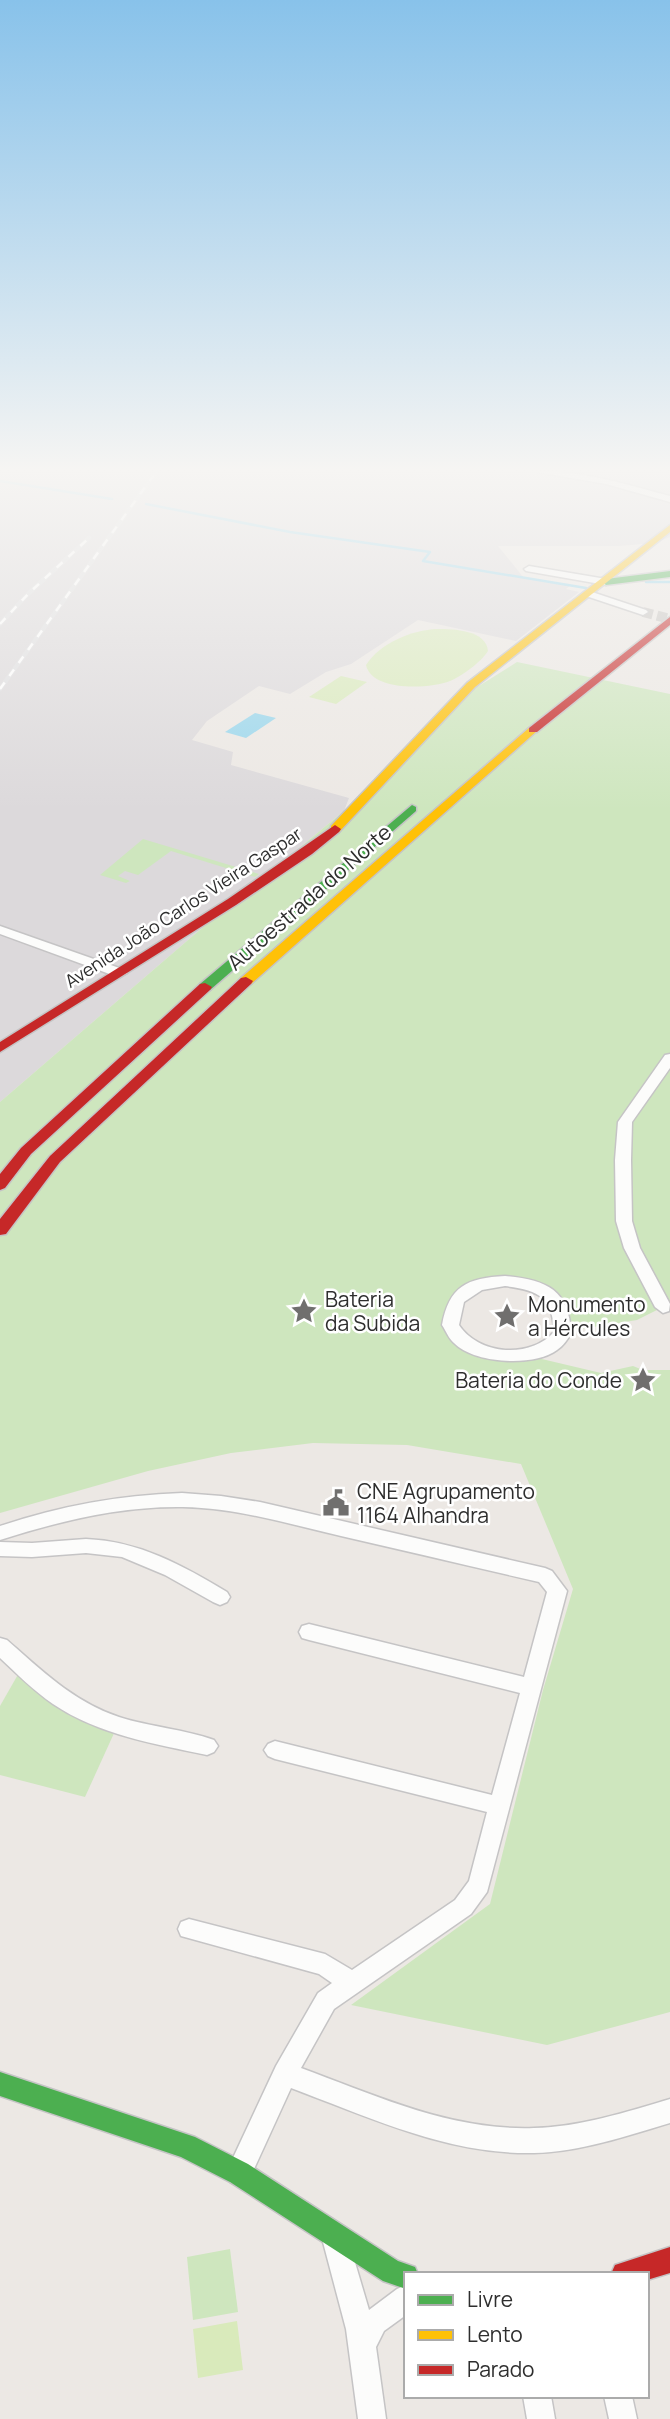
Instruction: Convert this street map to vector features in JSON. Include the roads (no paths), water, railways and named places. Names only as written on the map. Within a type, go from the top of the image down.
[{"type":"main road","name":"Avenida João Carlos Vieira Gaspar","points":[[0,1048],[229,904],[322,840],[360,806],[396,763],[465,691],[589,594],[605,585]]},
{"type":"main road","points":[[530,711],[670,600]]},
{"type":"main road","name":"Autoestrada do Norte","points":[[0,1230],[55,1159],[195,1026],[486,768],[670,620]]},
{"type":"main road","name":"Autoestrada do Norte","points":[[0,1185],[26,1151],[170,1018],[423,799]]},
{"type":"main road","points":[[0,2084],[186,2146],[239,2173],[392,2272],[404,2275]]},
{"type":"main road","points":[[631,2272],[670,2260]]},
{"type":"street","points":[[589,594],[630,610],[643,611]]},
{"type":"street","points":[[0,930],[120,973]]},
{"type":"street","points":[[663,1307],[632,1248],[624,1222],[623,1156],[625,1122],[670,1058]]},
{"type":"street","points":[[505,1281],[531,1286],[552,1297],[563,1314],[562,1332],[556,1340],[537,1353],[497,1356],[483,1352],[457,1334],[451,1320],[451,1311],[460,1296],[479,1285],[505,1281]]},
{"type":"street","points":[[0,1534],[25,1524],[100,1506],[161,1501],[208,1502],[257,1509],[545,1576],[555,1586],[557,1597],[530,1687],[479,1885],[473,1897],[463,1907],[326,2001],[285,2074],[239,2173]]},
{"type":"street","points":[[0,1549],[28,1551],[87,1546],[136,1552],[220,1597]]},
{"type":"street","points":[[309,1632],[530,1687]]},
{"type":"street","points":[[0,1646],[52,1692],[72,1705],[132,1729],[207,1746]]},
{"type":"street","points":[[275,1750],[499,1805]]},
{"type":"street","points":[[190,1928],[325,1965],[350,1982]]},
{"type":"street","points":[[285,2074],[441,2130],[501,2140],[569,2137],[599,2132],[670,2111]]},
{"type":"street","points":[[333,2234],[346,2271],[363,2343],[372,2419]]},
{"type":"street","points":[[363,2343],[375,2322],[404,2300]]},
{"type":"street","points":[[537,2398],[541,2419]]},
{"type":"street","points":[[618,2398],[623,2419]]},
{"type":"water","points":[[255,713],[276,718],[246,738],[225,732]]},
{"type":"waterway","points":[[567,585],[586,588]]},
{"type":"tunnel","points":[[643,612],[670,619]]},
{"type":"railway","points":[[0,624],[38,585]]},
{"type":"railway","points":[[0,689],[75,585]]},
{"type":"place","name":"Bateria da Subida","points":[[304,1311]]},
{"type":"place","name":"Monumento a Hércules","points":[[507,1316]]},
{"type":"place","name":"Bateria do Conde","points":[[643,1380]]},
{"type":"place","name":"CNE Agrupamento 1164 Alhandra","points":[[336,1503]]}]
